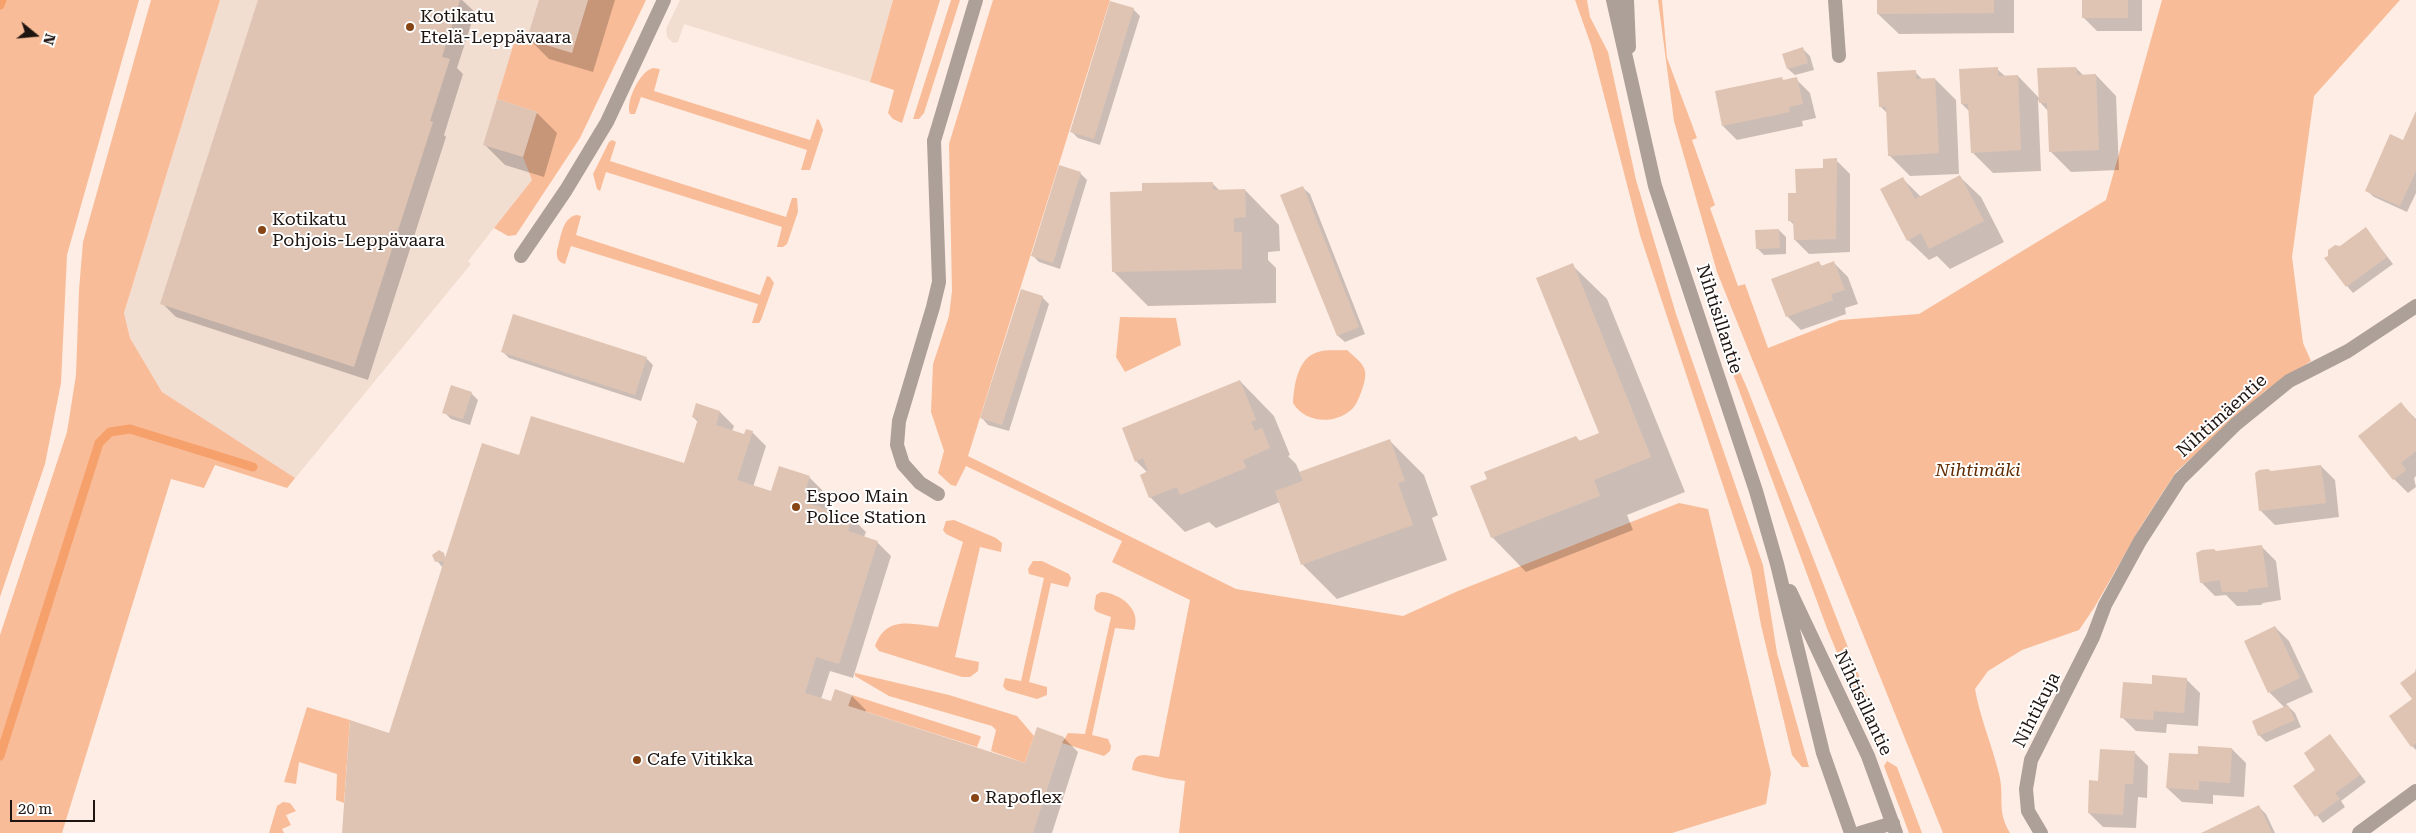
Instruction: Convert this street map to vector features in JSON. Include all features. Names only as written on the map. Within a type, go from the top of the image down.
[{"type":"street","points":[[522,256],[566,190],[607,122],[664,0]]},
{"type":"street","points":[[938,494],[920,483],[903,464],[897,445],[899,421],[939,282],[934,141],[976,0]]},
{"type":"street","name":"Nihtisillantie","points":[[1613,0],[1655,186],[1756,491],[1777,564],[1823,753],[1851,833]]},
{"type":"street","name":"Nihtisillantie","points":[[1627,0],[1631,85]]},
{"type":"street","points":[[1835,0],[1839,56]]},
{"type":"street","name":"Nihtimäentie","points":[[2105,606],[2140,541],[2180,479],[2236,424],[2289,381],[2348,351],[2416,306]]},
{"type":"street","name":"Nihtisillantie","points":[[1777,564],[1868,756],[1894,828]]},
{"type":"street","name":"Nihtikuja","points":[[2041,833],[2028,811],[2026,789],[2031,760],[2090,644],[2105,606]]},
{"type":"street","points":[[2359,833],[2416,791]]},
{"type":"street","points":[[1860,833],[1894,828]]},
{"type":"shaded area","points":[[220,0],[631,0],[532,180],[468,261],[471,264],[287,488],[162,392],[130,338],[124,313]]},
{"type":"shaded area","points":[[680,0],[893,0],[870,82],[684,24],[678,42],[673,43],[667,37],[666,29]]},
{"type":"green space","points":[[0,0],[139,0],[67,255],[61,383],[45,464],[0,597]]},
{"type":"green space","points":[[151,0],[220,0],[124,313],[130,338],[162,392],[295,478],[287,488],[215,465],[204,488],[171,479],[62,833],[0,833],[0,635],[67,432],[76,375],[83,242]]},
{"type":"green space","points":[[588,0],[646,0],[580,138],[516,235],[508,236],[494,228],[532,180],[523,157],[537,112],[497,99],[514,43],[527,39],[572,52]]},
{"type":"green space","points":[[893,0],[940,0],[902,123],[893,119],[888,113],[894,90],[870,82]]},
{"type":"green space","points":[[951,0],[960,0],[924,113],[919,119],[913,119]]},
{"type":"green space","points":[[993,0],[1110,0],[968,456],[1236,589],[1403,616],[1458,591],[1679,503],[1708,509],[1771,773],[1766,804],[1672,833],[1179,833],[1185,781],[1132,770],[1135,759],[1141,755],[1159,757],[1190,600],[1112,562],[1122,541],[966,466],[956,486],[951,485],[938,473],[944,451],[931,412],[933,364],[949,316],[952,291],[949,144]]},
{"type":"green space","points":[[1575,0],[1587,0],[1590,17],[1608,52],[1636,180],[1676,314],[1763,565],[1777,653],[1809,767],[1802,767],[1792,755],[1761,625],[1751,570],[1640,235],[1591,45]]},
{"type":"green space","name":"Nihtimäki","points":[[1658,0],[1662,0],[1667,58],[1697,138],[1692,140],[1715,205],[1710,208],[1738,286],[1745,284],[1768,348],[1840,320],[1919,314],[2106,200],[2162,0],[2400,0],[2314,96],[2292,257],[2303,343],[2311,361],[2265,391],[2176,472],[2141,526],[2094,608],[2079,630],[2022,650],[1988,671],[1975,689],[2001,782],[2003,817],[2010,833],[1943,833],[1717,272],[1674,121]]},
{"type":"green space","points":[[653,68],[660,69],[654,91],[810,140],[817,119],[819,120],[823,130],[810,170],[801,170],[807,150],[641,97],[635,114],[630,114],[630,102],[635,88],[643,75]]},
{"type":"green space","points":[[612,140],[616,142],[610,161],[786,217],[792,198],[797,198],[798,212],[787,244],[783,247],[777,247],[782,227],[606,172],[600,191],[597,189],[593,174],[609,142]]},
{"type":"green space","points":[[577,215],[581,216],[576,235],[760,295],[767,276],[770,277],[774,283],[761,320],[759,323],[752,323],[758,304],[571,246],[565,264],[561,262],[557,257],[557,250],[563,229],[568,220]]},
{"type":"green space","points":[[1120,317],[1176,318],[1181,345],[1125,372],[1116,357]]},
{"type":"green space","points":[[1720,327],[1747,388],[1884,740],[1876,745],[1828,631],[1716,328]]},
{"type":"green space","points":[[1347,350],[1360,362],[1365,371],[1363,385],[1355,406],[1344,415],[1328,420],[1312,418],[1298,410],[1293,403],[1296,380],[1306,360],[1318,352]]},
{"type":"green space","points":[[954,520],[996,538],[1002,543],[1001,552],[980,547],[955,657],[979,662],[978,671],[970,677],[962,677],[879,651],[875,646],[880,636],[893,626],[910,624],[938,627],[963,542],[946,534],[943,530],[946,521]]},
{"type":"green space","points":[[1033,561],[1042,561],[1069,574],[1071,578],[1068,587],[1051,583],[1029,682],[1047,687],[1047,695],[1037,699],[1006,690],[1003,686],[1005,678],[1021,681],[1044,578],[1029,574],[1028,569]]},
{"type":"green space","points":[[1101,592],[1115,595],[1128,604],[1135,615],[1136,622],[1134,630],[1115,628],[1092,735],[1108,739],[1111,746],[1110,751],[1104,756],[1062,743],[1068,733],[1085,734],[1111,617],[1094,609],[1096,595]]},
{"type":"green space","points":[[855,673],[949,695],[1017,716],[1034,736],[1025,763],[991,751],[996,730],[992,726],[889,696],[855,676]]},
{"type":"green space","points":[[852,695],[981,737],[977,747],[848,706]]},
{"type":"green space","points":[[307,707],[350,720],[344,803],[336,800],[337,774],[299,762],[296,784],[284,782]]},
{"type":"green space","points":[[1887,761],[1897,767],[1922,833],[1909,833],[1884,766]]},
{"type":"green space","points":[[283,802],[290,803],[296,811],[286,815],[291,825],[282,829],[284,833],[269,833],[277,806]]},
{"type":"building","points":[[258,0],[460,0],[442,57],[450,59],[430,121],[433,122],[354,367],[160,304]]},
{"type":"building","points":[[539,0],[588,0],[572,53],[527,39]]},
{"type":"building","points":[[1877,0],[1994,0],[1994,13],[1877,14]]},
{"type":"building","points":[[2082,0],[2128,0],[2128,18],[2082,18]]},
{"type":"building","points":[[1110,1],[1134,8],[1094,139],[1070,132]]},
{"type":"building","points":[[1803,47],[1808,63],[1787,69],[1782,54]]},
{"type":"building","points":[[1998,67],[1998,76],[2018,75],[2021,150],[1971,153],[1968,104],[1961,104],[1959,69]]},
{"type":"building","points":[[2076,67],[2077,75],[2096,74],[2099,150],[2049,152],[2047,103],[2039,103],[2037,68]]},
{"type":"building","points":[[1916,70],[1916,79],[1935,78],[1939,153],[1888,156],[1886,107],[1879,107],[1877,72]]},
{"type":"building","points":[[1782,77],[1783,80],[1797,77],[1803,104],[1789,107],[1790,112],[1722,126],[1715,91]]},
{"type":"building","points":[[497,99],[537,112],[523,157],[483,145]]},
{"type":"building","points":[[2416,111],[2416,171],[2400,206],[2365,191],[2390,134],[2403,140]]},
{"type":"building","points":[[1837,158],[1836,239],[1794,240],[1793,221],[1788,221],[1788,193],[1796,193],[1795,169],[1823,168],[1823,159]]},
{"type":"building","points":[[1059,165],[1081,172],[1053,263],[1031,256]]},
{"type":"building","points":[[1960,175],[1984,221],[1929,249],[1921,233],[1907,241],[1880,189],[1903,177],[1915,199]]},
{"type":"building","points":[[1213,182],[1213,190],[1245,189],[1246,217],[1234,218],[1234,232],[1242,232],[1242,269],[1112,272],[1110,192],[1142,191],[1142,183]]},
{"type":"building","points":[[1303,186],[1359,327],[1337,336],[1280,195]]},
{"type":"building","points":[[2366,227],[2387,257],[2346,287],[2324,258],[2328,256],[2328,250],[2335,245],[2340,246]]},
{"type":"building","points":[[1779,229],[1780,248],[1756,249],[1755,230]]},
{"type":"building","points":[[1819,261],[1821,266],[1834,261],[1845,290],[1831,294],[1833,300],[1786,317],[1771,279]]},
{"type":"building","points":[[1573,263],[1651,457],[1594,480],[1600,496],[1491,538],[1470,486],[1487,479],[1484,472],[1576,436],[1579,441],[1599,433],[1536,278]]},
{"type":"building","points":[[1021,289],[1043,296],[1002,425],[980,418]]},
{"type":"building","points":[[513,314],[647,357],[635,395],[501,352]]},
{"type":"building","points":[[1240,380],[1256,420],[1251,422],[1255,431],[1262,428],[1270,448],[1243,460],[1246,468],[1180,495],[1177,487],[1149,498],[1140,475],[1148,471],[1143,458],[1135,462],[1122,428]]},
{"type":"building","points":[[451,385],[472,392],[463,419],[442,413]]},
{"type":"building","points":[[2401,402],[2416,421],[2416,451],[2401,463],[2406,470],[2393,480],[2358,436]]},
{"type":"building","points":[[696,403],[720,411],[716,425],[744,434],[746,429],[753,431],[737,480],[771,491],[779,466],[810,476],[806,489],[817,492],[813,505],[852,517],[848,531],[878,541],[839,664],[816,657],[805,693],[831,701],[835,689],[852,695],[848,706],[1025,763],[1037,727],[1064,737],[1033,833],[342,833],[350,720],[389,733],[444,561],[435,562],[432,555],[439,550],[444,553],[445,558],[482,443],[519,455],[531,416],[684,463],[698,419],[692,417]]},
{"type":"building","points":[[1390,439],[1405,481],[1398,483],[1413,525],[1301,565],[1275,491],[1303,481],[1299,472]]},
{"type":"building","points":[[2321,465],[2326,503],[2259,511],[2255,473],[2259,470],[2268,469],[2271,471]]},
{"type":"building","points":[[2262,545],[2268,587],[2249,589],[2247,592],[2222,592],[2220,580],[2200,583],[2196,553],[2202,550],[2214,549],[2216,551]]},
{"type":"building","points":[[2275,626],[2300,678],[2268,693],[2244,641]]},
{"type":"building","points":[[2416,668],[2416,743],[2411,747],[2389,716],[2412,699],[2400,683],[2415,672]]},
{"type":"building","points":[[2152,675],[2187,678],[2184,713],[2154,711],[2153,720],[2120,718],[2123,682],[2152,684]]},
{"type":"building","points":[[2288,705],[2295,720],[2258,736],[2252,721]]},
{"type":"building","points":[[2330,734],[2360,775],[2335,793],[2340,799],[2315,817],[2293,786],[2315,770],[2304,753]]},
{"type":"building","points":[[2198,746],[2232,748],[2230,783],[2199,781],[2199,790],[2166,788],[2169,753],[2198,754]]},
{"type":"building","points":[[2100,749],[2135,751],[2133,784],[2125,784],[2123,815],[2088,813],[2089,780],[2098,781]]},
{"type":"building","points":[[2259,805],[2272,833],[2201,833]]},
{"type":"waterway","points":[[0,5],[2,0]]},
{"type":"waterway","points":[[0,756],[99,443],[110,432],[130,429],[253,467]]},
{"type":"place","name":"Kotikatu Etelä-Leppävaara","points":[[410,27]]},
{"type":"place","name":"Kotikatu Pohjois-Leppävaara","points":[[262,230]]},
{"type":"place","name":"Espoo Main Police Station","points":[[796,507]]},
{"type":"place","name":"Cafe Vitikka","points":[[637,760]]},
{"type":"place","name":"Rapoflex","points":[[975,798]]}]
